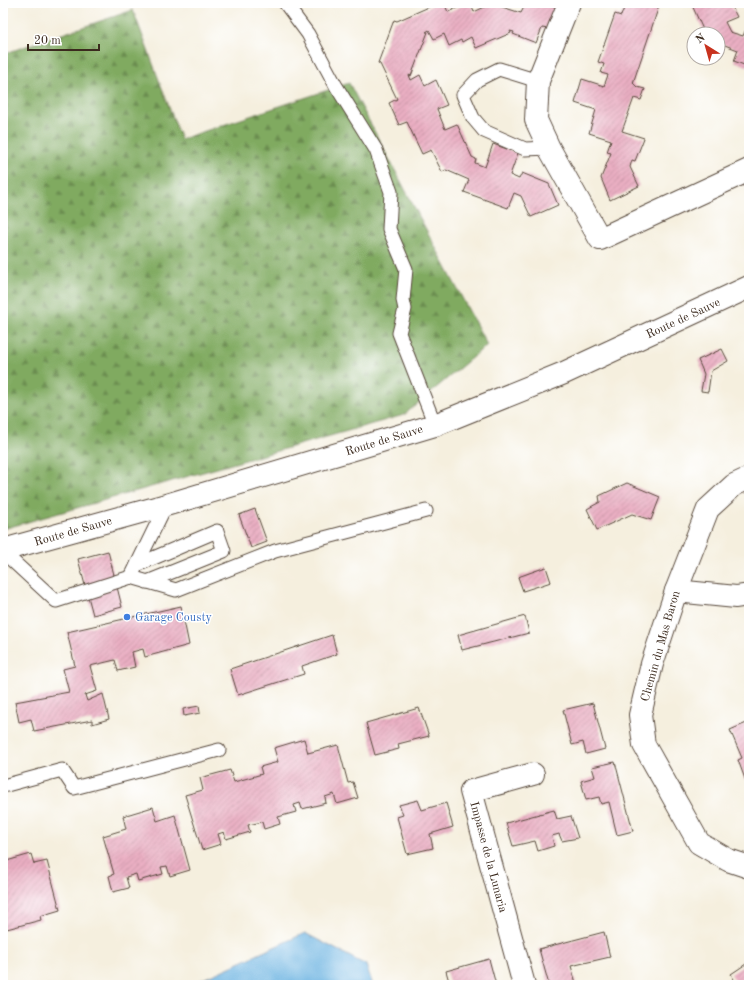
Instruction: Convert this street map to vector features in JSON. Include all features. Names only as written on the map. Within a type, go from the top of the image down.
[{"type":"street","points":[[569,3],[538,81],[536,120],[549,148],[600,239],[749,170]]},
{"type":"street","name":"Route de Sauve","points":[[3,551],[166,505],[435,425],[564,374],[749,287]]},
{"type":"street","name":"Chemin du Mas Baron","points":[[749,478],[734,485],[708,509],[676,591],[652,664],[640,715],[644,745],[699,843],[728,860],[749,867]]},
{"type":"street","points":[[676,591],[736,597],[749,595]]},
{"type":"street","name":"Impasse de la Lunaria","points":[[524,985],[471,791],[532,774]]},
{"type":"lane","points":[[285,3],[308,34],[336,86],[376,150],[391,192],[389,229],[406,269],[403,300],[405,310],[399,333],[435,425]]},
{"type":"lane","points":[[538,81],[499,69],[477,80],[463,95],[473,118],[484,131],[525,149],[549,148]]},
{"type":"lane","points":[[134,571],[166,505]]},
{"type":"lane","points":[[134,571],[147,582],[176,590],[275,551],[426,511]]},
{"type":"lane","points":[[3,551],[56,601],[134,571],[218,531],[224,551],[147,582]]},
{"type":"lane","points":[[3,786],[62,770],[74,788],[219,750]]},
{"type":"green space","points":[[133,10],[181,139],[349,83],[487,345],[404,415],[3,529],[3,54]]},
{"type":"water","points":[[305,933],[366,965],[373,985],[190,985]]},
{"type":"building","points":[[438,3],[444,3],[448,12],[468,3],[470,3],[474,12],[493,3],[498,3],[499,6],[521,13],[526,3],[545,3],[556,7],[548,29],[542,28],[536,43],[513,34],[514,32],[510,31],[511,33],[476,48],[471,37],[462,42],[461,40],[449,46],[444,34],[434,39],[429,30],[426,32],[428,32],[411,76],[409,75],[411,80],[420,75],[425,86],[436,80],[447,105],[437,109],[445,129],[457,124],[472,157],[476,159],[475,163],[485,167],[493,144],[518,153],[510,175],[519,179],[522,173],[549,184],[558,205],[531,217],[521,196],[514,193],[508,208],[464,192],[469,180],[446,170],[442,172],[431,150],[422,154],[407,122],[399,125],[389,103],[397,99],[380,64],[378,63],[394,20],[397,21]]},
{"type":"building","points":[[626,3],[660,3],[633,83],[637,87],[645,89],[641,100],[634,98],[622,131],[644,138],[635,161],[632,160],[630,167],[639,186],[610,200],[601,178],[611,153],[607,152],[611,140],[589,133],[596,110],[575,103],[582,79],[604,86],[608,75],[601,73],[604,64],[598,62],[615,14],[621,16]]},
{"type":"building","points":[[691,3],[730,3],[737,17],[725,22],[730,32],[743,36],[745,31],[749,33],[749,67],[734,61],[738,50],[726,46],[726,26],[701,26]]},
{"type":"building","points":[[722,349],[728,361],[711,371],[708,392],[701,391],[704,374],[698,360]]},
{"type":"building","points":[[627,483],[660,497],[651,520],[632,514],[597,530],[587,509],[600,502],[599,496]]},
{"type":"building","points":[[255,509],[267,542],[251,548],[239,515]]},
{"type":"building","points":[[108,551],[122,607],[93,615],[78,559]]},
{"type":"building","points":[[546,567],[551,582],[523,591],[518,577]]},
{"type":"building","points":[[181,606],[189,645],[145,657],[143,649],[132,652],[135,667],[118,671],[115,660],[90,666],[97,691],[85,695],[87,701],[103,694],[109,719],[92,724],[92,720],[34,731],[31,719],[19,722],[15,702],[69,692],[63,669],[75,666],[67,632]]},
{"type":"building","points":[[525,616],[529,633],[462,650],[458,635]]},
{"type":"building","points":[[332,635],[337,654],[302,666],[304,674],[238,695],[230,669]]},
{"type":"building","points":[[593,703],[605,749],[586,754],[583,742],[572,745],[563,710]]},
{"type":"building","points":[[199,706],[200,713],[184,716],[183,709]]},
{"type":"building","points":[[419,708],[429,736],[398,744],[399,749],[375,755],[366,723]]},
{"type":"building","points":[[749,722],[749,777],[745,779],[738,760],[742,758],[730,730]]},
{"type":"building","points":[[304,739],[308,753],[338,745],[348,783],[353,782],[358,798],[337,804],[334,794],[325,797],[326,803],[302,809],[300,803],[294,805],[296,812],[278,817],[280,824],[264,829],[262,822],[248,825],[250,832],[226,839],[224,832],[218,834],[221,844],[202,850],[185,795],[203,790],[200,778],[230,770],[234,782],[262,774],[260,767],[278,762],[274,748]]},
{"type":"building","points":[[615,762],[633,831],[617,835],[609,802],[601,804],[599,797],[586,800],[581,781],[595,777],[592,767]]},
{"type":"building","points":[[418,800],[422,810],[446,803],[453,827],[430,834],[433,848],[407,854],[397,817],[403,815],[399,805]]},
{"type":"building","points":[[153,807],[157,821],[175,815],[190,870],[170,876],[167,866],[161,867],[163,874],[138,881],[136,874],[126,877],[129,888],[113,892],[109,876],[114,874],[103,836],[126,829],[123,816]]},
{"type":"building","points":[[554,810],[557,819],[571,816],[578,838],[562,841],[559,834],[552,836],[554,846],[538,851],[535,841],[513,846],[506,823]]},
{"type":"building","points":[[31,854],[34,864],[47,861],[60,910],[40,916],[41,920],[3,930],[3,862]]},
{"type":"building","points":[[604,932],[610,957],[571,966],[576,983],[569,985],[549,985],[539,949]]},
{"type":"building","points":[[489,959],[496,985],[450,985],[446,971]]},
{"type":"building","points":[[749,962],[749,985],[737,985],[731,974]]},
{"type":"place","name":"Garage Cousty","points":[[127,617]]}]
